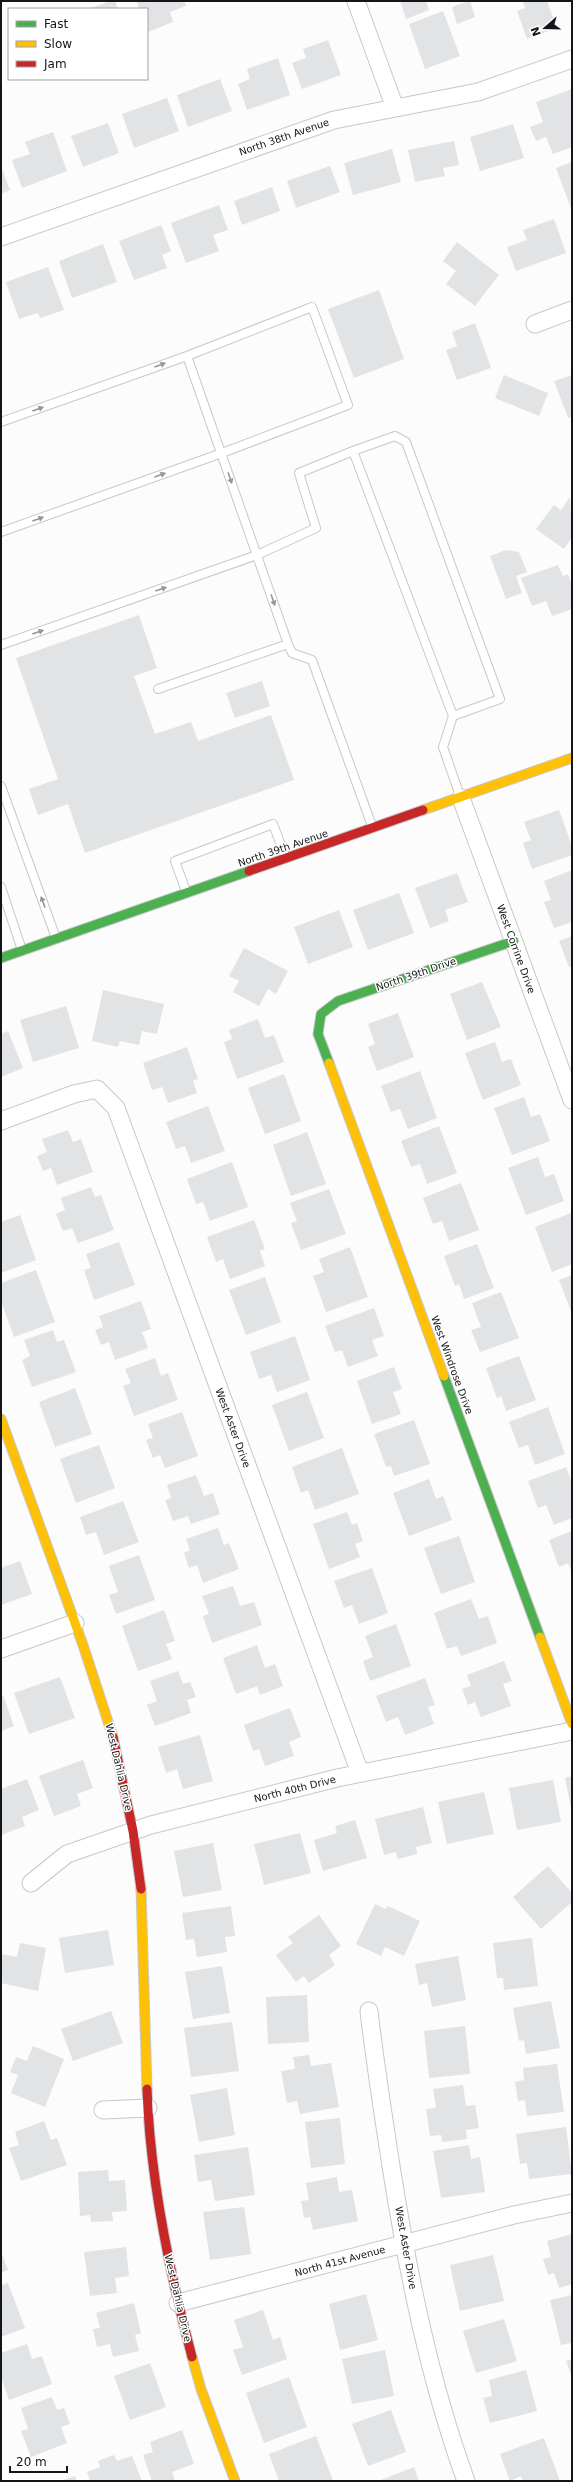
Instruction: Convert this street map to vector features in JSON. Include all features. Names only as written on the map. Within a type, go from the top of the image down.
[{"type":"street","points":[[356,1],[395,108]]},
{"type":"street","name":"North 38th Avenue","points":[[1,237],[334,120],[478,92],[572,59]]},
{"type":"street","points":[[535,324],[572,310]]},
{"type":"street","name":"North 39th Avenue","points":[[1,958],[572,758]]},
{"type":"street","name":"West Corrine Drive","points":[[461,798],[572,1100]]},
{"type":"street","name":"North 39th Drive","points":[[321,1014],[338,1001],[514,941]]},
{"type":"street","name":"West Windrose Drive","points":[[321,1014],[318,1034],[572,1724]]},
{"type":"street","name":"West Aster Drive","points":[[1,1121],[74,1094],[97,1089],[116,1108],[360,1773]]},
{"type":"street","name":"West Dahlia Drive","points":[[1,1420],[75,1623],[114,1738],[133,1831],[141,1891],[148,2108],[163,2228],[178,2302],[201,2389],[235,2481]]},
{"type":"street","points":[[1,1649],[75,1623]]},
{"type":"street","name":"North 40th Drive","points":[[31,1883],[67,1854],[133,1831],[360,1773],[572,1731]]},
{"type":"street","name":"West Aster Drive","points":[[369,2010],[374,2057],[404,2244],[431,2374],[466,2481]]},
{"type":"street","points":[[103,2110],[148,2108]]},
{"type":"street","name":"North 41st Avenue","points":[[178,2302],[514,2215],[572,2203]]},
{"type":"lane","points":[[1,422],[188,356],[312,308],[348,405],[222,453],[1,532]]},
{"type":"lane","points":[[188,356],[288,644],[292,653],[312,660],[372,829]]},
{"type":"lane","points":[[1,645],[257,555],[316,528],[299,473],[395,436],[406,442],[500,699],[453,716]]},
{"type":"lane","points":[[353,451],[453,716],[443,747],[461,798]]},
{"type":"lane","points":[[158,689],[288,644]]},
{"type":"lane","points":[[1,786],[56,939]]},
{"type":"lane","points":[[187,893],[175,861],[273,824],[286,859]]},
{"type":"lane","points":[[1,887],[22,951]]},
{"type":"building","points":[[110,1],[115,1],[118,8],[91,8]]},
{"type":"building","points":[[137,1],[184,1],[186,6],[170,12],[173,22],[148,32],[148,8],[139,8]]},
{"type":"building","points":[[400,1],[426,1],[429,10],[406,19]]},
{"type":"building","points":[[470,1],[475,17],[457,24],[452,7]]},
{"type":"building","points":[[523,1],[547,1],[557,28],[527,39],[517,11],[525,8]]},
{"type":"building","points":[[443,11],[460,56],[425,69],[409,24]]},
{"type":"building","points":[[328,40],[341,75],[302,89],[292,63],[306,58],[303,49]]},
{"type":"building","points":[[278,58],[290,95],[247,110],[238,84],[250,79],[247,69]]},
{"type":"building","points":[[220,79],[232,111],[188,127],[177,95]]},
{"type":"building","points":[[572,89],[572,147],[553,154],[546,137],[536,141],[530,127],[543,122],[536,102]]},
{"type":"building","points":[[167,98],[179,131],[134,148],[122,114]]},
{"type":"building","points":[[108,123],[119,153],[83,167],[71,136]]},
{"type":"building","points":[[513,124],[524,158],[480,171],[470,137]]},
{"type":"building","points":[[53,132],[67,171],[22,188],[12,160],[30,154],[25,142]]},
{"type":"building","points":[[454,141],[459,165],[443,168],[445,176],[415,182],[408,150]]},
{"type":"building","points":[[392,149],[401,182],[353,195],[344,163]]},
{"type":"building","points":[[572,162],[572,211],[556,168]]},
{"type":"building","points":[[1,166],[10,190],[1,194]]},
{"type":"building","points":[[330,166],[340,192],[296,208],[287,181]]},
{"type":"building","points":[[272,187],[280,211],[242,225],[234,201]]},
{"type":"building","points":[[219,205],[228,230],[213,235],[219,251],[186,263],[171,223]]},
{"type":"building","points":[[554,219],[566,253],[516,271],[507,247],[527,240],[523,230]]},
{"type":"building","points":[[161,225],[171,251],[162,255],[167,268],[134,280],[119,241]]},
{"type":"building","points":[[457,242],[499,275],[475,306],[446,284],[456,271],[443,261]]},
{"type":"building","points":[[103,244],[117,282],[72,298],[59,261]]},
{"type":"building","points":[[48,267],[64,310],[40,318],[38,313],[19,319],[6,282]]},
{"type":"building","points":[[379,290],[404,359],[354,378],[328,309]]},
{"type":"building","points":[[475,323],[491,368],[457,380],[446,350],[457,346],[452,332]]},
{"type":"building","points":[[504,375],[548,393],[539,416],[495,398]]},
{"type":"building","points":[[572,375],[572,417],[568,418],[554,381]]},
{"type":"building","points":[[570,497],[572,537],[564,549],[536,529],[554,505],[561,510]]},
{"type":"building","points":[[506,550],[519,552],[527,572],[516,576],[522,593],[506,599],[490,556]]},
{"type":"building","points":[[558,565],[563,576],[568,574],[572,586],[572,609],[552,616],[546,601],[532,606],[521,578]]},
{"type":"building","points":[[139,615],[157,668],[134,676],[155,734],[191,722],[198,741],[271,715],[294,780],[85,853],[68,804],[38,815],[29,789],[58,779],[16,658]]},
{"type":"building","points":[[262,681],[270,706],[235,718],[226,693]]},
{"type":"building","points":[[559,810],[572,846],[572,855],[532,869],[523,843],[531,840],[524,822]]},
{"type":"building","points":[[572,870],[572,922],[554,928],[544,902],[551,900],[544,881]]},
{"type":"building","points":[[457,873],[468,902],[445,910],[449,921],[430,928],[415,888]]},
{"type":"building","points":[[399,893],[414,933],[368,950],[353,910]]},
{"type":"building","points":[[339,910],[353,947],[308,964],[294,927]]},
{"type":"building","points":[[572,936],[572,966],[569,967],[559,941]]},
{"type":"building","points":[[244,948],[288,971],[276,994],[268,989],[259,1006],[233,992],[239,981],[229,976]]},
{"type":"building","points":[[482,982],[501,1027],[467,1040],[450,994]]},
{"type":"building","points":[[103,990],[164,1004],[157,1034],[142,1031],[139,1045],[120,1041],[118,1047],[92,1041]]},
{"type":"building","points":[[66,1006],[79,1048],[33,1062],[20,1020]]},
{"type":"building","points":[[398,1013],[414,1057],[377,1071],[368,1047],[375,1044],[368,1024]]},
{"type":"building","points":[[258,1019],[265,1038],[274,1035],[284,1062],[237,1079],[224,1042],[232,1039],[229,1030]]},
{"type":"building","points":[[8,1031],[23,1068],[1,1077],[1,1034]]},
{"type":"building","points":[[495,1042],[502,1062],[511,1059],[521,1085],[483,1100],[465,1053]]},
{"type":"building","points":[[187,1047],[198,1079],[193,1081],[197,1093],[168,1103],[162,1087],[152,1090],[143,1063]]},
{"type":"building","points":[[420,1071],[437,1118],[408,1129],[400,1109],[391,1112],[381,1086]]},
{"type":"building","points":[[284,1074],[301,1121],[265,1134],[248,1088]]},
{"type":"building","points":[[524,1097],[531,1117],[540,1114],[550,1141],[512,1155],[494,1108]]},
{"type":"building","points":[[208,1106],[225,1151],[191,1163],[185,1146],[176,1149],[166,1122]]},
{"type":"building","points":[[439,1126],[457,1173],[427,1184],[420,1164],[411,1167],[401,1141]]},
{"type":"building","points":[[68,1130],[73,1142],[81,1139],[93,1172],[57,1185],[51,1168],[43,1171],[37,1156],[47,1152],[42,1139]]},
{"type":"building","points":[[307,1132],[326,1184],[291,1196],[273,1145]]},
{"type":"building","points":[[538,1157],[545,1177],[554,1174],[564,1201],[526,1215],[508,1168]]},
{"type":"building","points":[[232,1162],[248,1207],[210,1221],[203,1202],[196,1204],[187,1179]]},
{"type":"building","points":[[461,1183],[479,1230],[449,1241],[442,1221],[433,1224],[423,1198]]},
{"type":"building","points":[[91,1187],[95,1197],[101,1195],[114,1230],[78,1243],[72,1228],[63,1231],[56,1214],[65,1210],[61,1198]]},
{"type":"building","points":[[329,1189],[346,1234],[301,1250],[291,1223],[297,1221],[290,1203]]},
{"type":"building","points":[[571,1213],[572,1264],[552,1272],[535,1227]]},
{"type":"building","points":[[20,1215],[36,1260],[1,1273],[1,1222]]},
{"type":"building","points":[[254,1220],[265,1249],[260,1251],[265,1266],[230,1279],[223,1259],[216,1262],[207,1237]]},
{"type":"building","points":[[119,1242],[135,1285],[94,1300],[84,1270],[91,1268],[86,1254]]},
{"type":"building","points":[[477,1244],[494,1288],[464,1299],[459,1284],[455,1286],[444,1256]]},
{"type":"building","points":[[350,1247],[368,1297],[326,1312],[313,1276],[324,1272],[319,1259]]},
{"type":"building","points":[[36,1270],[55,1322],[14,1337],[1,1301],[1,1283]]},
{"type":"building","points":[[572,1275],[572,1314],[559,1280]]},
{"type":"building","points":[[265,1277],[281,1322],[246,1335],[229,1290]]},
{"type":"building","points":[[501,1292],[519,1338],[480,1352],[471,1330],[481,1327],[472,1303]]},
{"type":"building","points":[[141,1301],[151,1329],[142,1332],[148,1348],[115,1360],[109,1342],[101,1345],[95,1330],[103,1327],[99,1316]]},
{"type":"building","points":[[374,1308],[384,1336],[372,1340],[378,1356],[348,1367],[342,1350],[335,1352],[325,1326]]},
{"type":"building","points":[[53,1330],[57,1342],[64,1340],[76,1372],[32,1387],[22,1360],[30,1356],[24,1340]]},
{"type":"building","points":[[295,1336],[310,1380],[277,1392],[271,1375],[259,1379],[250,1352]]},
{"type":"building","points":[[519,1356],[536,1400],[506,1411],[501,1396],[497,1398],[486,1368]]},
{"type":"building","points":[[155,1358],[161,1376],[168,1373],[178,1400],[134,1416],[123,1386],[131,1383],[125,1369]]},
{"type":"building","points":[[394,1367],[402,1389],[393,1392],[401,1414],[372,1424],[357,1381]]},
{"type":"building","points":[[75,1388],[92,1434],[55,1447],[39,1402]]},
{"type":"building","points":[[307,1392],[324,1438],[289,1451],[272,1405]]},
{"type":"building","points":[[548,1407],[565,1454],[535,1465],[528,1445],[519,1448],[509,1422]]},
{"type":"building","points":[[182,1412],[198,1456],[165,1468],[160,1455],[153,1458],[146,1440],[153,1438],[148,1424]]},
{"type":"building","points":[[414,1420],[430,1464],[394,1476],[391,1466],[386,1467],[374,1434]]},
{"type":"building","points":[[99,1445],[115,1488],[76,1503],[60,1459]]},
{"type":"building","points":[[342,1448],[359,1494],[315,1510],[308,1490],[301,1493],[292,1467]]},
{"type":"building","points":[[566,1467],[572,1483],[572,1518],[554,1525],[546,1505],[538,1508],[528,1481]]},
{"type":"building","points":[[196,1475],[204,1496],[213,1493],[220,1514],[191,1524],[188,1516],[173,1521],[165,1500],[171,1498],[167,1485]]},
{"type":"building","points":[[429,1479],[436,1499],[443,1496],[452,1520],[409,1536],[393,1493]]},
{"type":"building","points":[[123,1501],[139,1542],[104,1555],[96,1532],[86,1535],[80,1517]]},
{"type":"building","points":[[347,1512],[352,1525],[357,1523],[363,1541],[355,1544],[360,1557],[329,1569],[313,1524]]},
{"type":"building","points":[[218,1528],[224,1545],[229,1543],[239,1569],[203,1583],[197,1565],[189,1568],[184,1553],[190,1550],[186,1539]]},
{"type":"building","points":[[572,1531],[572,1573],[568,1563],[559,1567],[549,1540]]},
{"type":"building","points":[[459,1536],[475,1582],[441,1594],[424,1548]]},
{"type":"building","points":[[139,1555],[155,1600],[116,1614],[109,1595],[118,1592],[109,1566]]},
{"type":"building","points":[[20,1561],[32,1594],[1,1605],[1,1568]]},
{"type":"building","points":[[372,1568],[388,1613],[359,1624],[352,1605],[344,1608],[334,1581]]},
{"type":"building","points":[[233,1586],[240,1606],[254,1602],[262,1625],[212,1643],[203,1616],[209,1614],[202,1596]]},
{"type":"building","points":[[471,1599],[479,1619],[488,1616],[497,1643],[461,1656],[457,1646],[447,1649],[434,1613]]},
{"type":"building","points":[[164,1610],[175,1641],[166,1644],[172,1659],[138,1671],[122,1626]]},
{"type":"building","points":[[396,1624],[411,1666],[370,1681],[363,1661],[373,1657],[365,1636]]},
{"type":"building","points":[[257,1645],[265,1668],[275,1664],[283,1686],[260,1695],[257,1686],[236,1694],[223,1658]]},
{"type":"building","points":[[504,1661],[512,1681],[503,1684],[511,1706],[481,1717],[475,1702],[468,1705],[462,1689],[471,1686],[467,1675]]},
{"type":"building","points":[[178,1671],[183,1684],[190,1682],[196,1697],[187,1700],[191,1713],[155,1726],[147,1705],[157,1701],[150,1681]]},
{"type":"building","points":[[60,1677],[75,1718],[29,1734],[14,1693]]},
{"type":"building","points":[[425,1678],[435,1705],[428,1707],[434,1724],[405,1735],[398,1717],[386,1722],[376,1696]]},
{"type":"building","points":[[3,1695],[14,1726],[1,1731],[1,1696]]},
{"type":"building","points":[[290,1708],[301,1737],[289,1742],[294,1756],[265,1766],[259,1749],[253,1751],[244,1725]]},
{"type":"building","points":[[200,1735],[213,1781],[183,1789],[177,1769],[166,1773],[158,1747]]},
{"type":"building","points":[[83,1760],[93,1788],[77,1794],[81,1806],[54,1816],[39,1776]]},
{"type":"building","points":[[572,1776],[572,1807],[571,1807],[565,1778]]},
{"type":"building","points":[[27,1779],[39,1810],[22,1817],[25,1826],[1,1835],[1,1789]]},
{"type":"building","points":[[553,1780],[561,1822],[517,1830],[509,1788]]},
{"type":"building","points":[[484,1792],[494,1834],[447,1844],[438,1802]]},
{"type":"building","points":[[423,1807],[432,1843],[416,1847],[417,1854],[398,1859],[396,1852],[384,1855],[375,1819]]},
{"type":"building","points":[[355,1820],[367,1858],[323,1871],[314,1840],[337,1833],[335,1826]]},
{"type":"building","points":[[300,1833],[311,1873],[264,1885],[254,1844]]},
{"type":"building","points":[[213,1843],[222,1890],[183,1897],[174,1851]]},
{"type":"building","points":[[548,1866],[572,1893],[572,1902],[541,1929],[513,1897]]},
{"type":"building","points":[[375,1904],[386,1909],[388,1906],[420,1921],[404,1956],[385,1947],[381,1956],[356,1944]]},
{"type":"building","points":[[231,1906],[235,1936],[225,1937],[227,1952],[197,1957],[194,1939],[186,1940],[182,1913]]},
{"type":"building","points":[[319,1915],[341,1946],[329,1955],[335,1965],[309,1983],[304,1976],[296,1982],[276,1955],[293,1943],[288,1937]]},
{"type":"building","points":[[108,1930],[114,1965],[65,1973],[59,1938]]},
{"type":"building","points":[[532,1938],[538,1986],[504,1990],[503,1978],[497,1978],[493,1943]]},
{"type":"building","points":[[20,1943],[46,1948],[38,1991],[1,1983],[1,1954],[17,1957]]},
{"type":"building","points":[[458,1956],[466,2000],[432,2007],[427,1983],[419,1985],[415,1964]]},
{"type":"building","points":[[222,1966],[230,2013],[193,2019],[185,1972]]},
{"type":"building","points":[[307,1995],[309,2042],[268,2044],[266,1997]]},
{"type":"building","points":[[551,2001],[560,2048],[526,2054],[524,2040],[519,2041],[513,2008]]},
{"type":"building","points":[[111,2011],[123,2043],[73,2061],[61,2029]]},
{"type":"building","points":[[232,2022],[239,2071],[191,2077],[184,2028]]},
{"type":"building","points":[[465,2026],[470,2074],[429,2078],[424,2031]]},
{"type":"building","points":[[33,2046],[64,2059],[45,2107],[11,2093],[18,2075],[10,2072],[16,2057],[27,2061]]},
{"type":"building","points":[[309,2055],[311,2066],[331,2063],[339,2107],[300,2114],[297,2101],[287,2103],[281,2071],[295,2069],[293,2057]]},
{"type":"building","points":[[557,2064],[564,2112],[527,2116],[525,2100],[518,2101],[515,2082],[524,2080],[523,2068]]},
{"type":"building","points":[[463,2085],[466,2106],[475,2105],[479,2128],[466,2130],[467,2139],[442,2142],[441,2135],[430,2136],[426,2109],[436,2108],[433,2089]]},
{"type":"building","points":[[227,2088],[235,2135],[199,2142],[190,2095]]},
{"type":"building","points":[[340,2118],[345,2164],[311,2168],[305,2122]]},
{"type":"building","points":[[44,2121],[51,2140],[57,2138],[67,2165],[21,2181],[9,2148],[19,2145],[15,2132]]},
{"type":"building","points":[[566,2127],[572,2174],[529,2179],[527,2163],[520,2164],[516,2134]]},
{"type":"building","points":[[469,2145],[471,2159],[480,2157],[485,2192],[441,2198],[433,2151]]},
{"type":"building","points":[[248,2147],[255,2195],[215,2201],[211,2180],[198,2182],[194,2155]]},
{"type":"building","points":[[108,2170],[109,2181],[125,2180],[127,2211],[112,2212],[113,2221],[91,2222],[90,2215],[80,2216],[78,2172]]},
{"type":"building","points":[[337,2177],[339,2192],[352,2190],[358,2221],[313,2230],[310,2217],[304,2218],[301,2201],[309,2200],[306,2183]]},
{"type":"building","points":[[244,2207],[251,2254],[210,2260],[203,2212]]},
{"type":"building","points":[[572,2234],[572,2284],[559,2288],[554,2273],[548,2275],[543,2259],[551,2257],[547,2241]]},
{"type":"building","points":[[126,2247],[129,2276],[115,2278],[117,2293],[90,2296],[84,2252]]},
{"type":"building","points":[[1,2251],[8,2270],[1,2273]]},
{"type":"building","points":[[493,2255],[504,2301],[460,2311],[450,2265]]},
{"type":"building","points":[[8,2283],[25,2328],[1,2337],[1,2285]]},
{"type":"building","points":[[366,2294],[378,2340],[340,2350],[329,2304]]},
{"type":"building","points":[[572,2295],[572,2343],[561,2345],[550,2300]]},
{"type":"building","points":[[134,2303],[141,2333],[135,2335],[139,2351],[113,2357],[110,2344],[97,2347],[93,2329],[100,2328],[96,2313]]},
{"type":"building","points":[[263,2310],[273,2340],[280,2337],[287,2359],[242,2375],[233,2350],[243,2347],[234,2320]]},
{"type":"building","points":[[504,2319],[517,2361],[476,2373],[463,2331]]},
{"type":"building","points":[[27,2344],[32,2359],[42,2356],[52,2384],[9,2400],[1,2377],[1,2353]]},
{"type":"building","points":[[385,2350],[394,2396],[352,2404],[342,2359]]},
{"type":"building","points":[[572,2359],[572,2377],[566,2361]]},
{"type":"building","points":[[150,2363],[166,2407],[130,2420],[114,2376]]},
{"type":"building","points":[[526,2370],[537,2411],[490,2423],[483,2398],[492,2396],[489,2380]]},
{"type":"building","points":[[289,2377],[307,2427],[264,2443],[246,2393]]},
{"type":"building","points":[[52,2397],[57,2410],[64,2408],[70,2424],[61,2427],[67,2443],[31,2457],[21,2431],[28,2429],[21,2408]]},
{"type":"building","points":[[391,2410],[406,2452],[368,2466],[352,2424]]},
{"type":"building","points":[[182,2430],[194,2464],[172,2472],[175,2481],[152,2481],[143,2455],[153,2452],[150,2442]]},
{"type":"building","points":[[316,2436],[333,2481],[279,2481],[269,2454]]},
{"type":"building","points":[[544,2438],[560,2481],[523,2481],[521,2476],[510,2481],[500,2454]]},
{"type":"building","points":[[114,2455],[117,2461],[132,2456],[142,2481],[90,2481],[87,2472],[100,2467],[98,2461]]},
{"type":"building","points":[[414,2467],[419,2481],[381,2481],[381,2480]]},
{"type":"building","points":[[75,2476],[77,2481],[61,2481]]},
{"type":"traffic: fast","points":[[1,958],[249,871]]},
{"type":"traffic: fast","points":[[329,1063],[318,1034],[321,1014],[338,1001],[514,941]]},
{"type":"traffic: fast","points":[[444,1376],[540,1637]]},
{"type":"traffic: slow","points":[[423,810],[572,758]]},
{"type":"traffic: slow","points":[[329,1063],[444,1376]]},
{"type":"traffic: slow","points":[[1,1419],[83,1645],[113,1737]]},
{"type":"traffic: slow","points":[[540,1637],[572,1724]]},
{"type":"traffic: slow","points":[[141,1889],[147,2089]]},
{"type":"traffic: slow","points":[[192,2357],[201,2389],[235,2481]]},
{"type":"traffic: jam","points":[[249,871],[423,810]]},
{"type":"traffic: jam","points":[[113,1737],[133,1831],[141,1889]]},
{"type":"traffic: jam","points":[[147,2089],[156,2190],[168,2258],[192,2357]]}]
